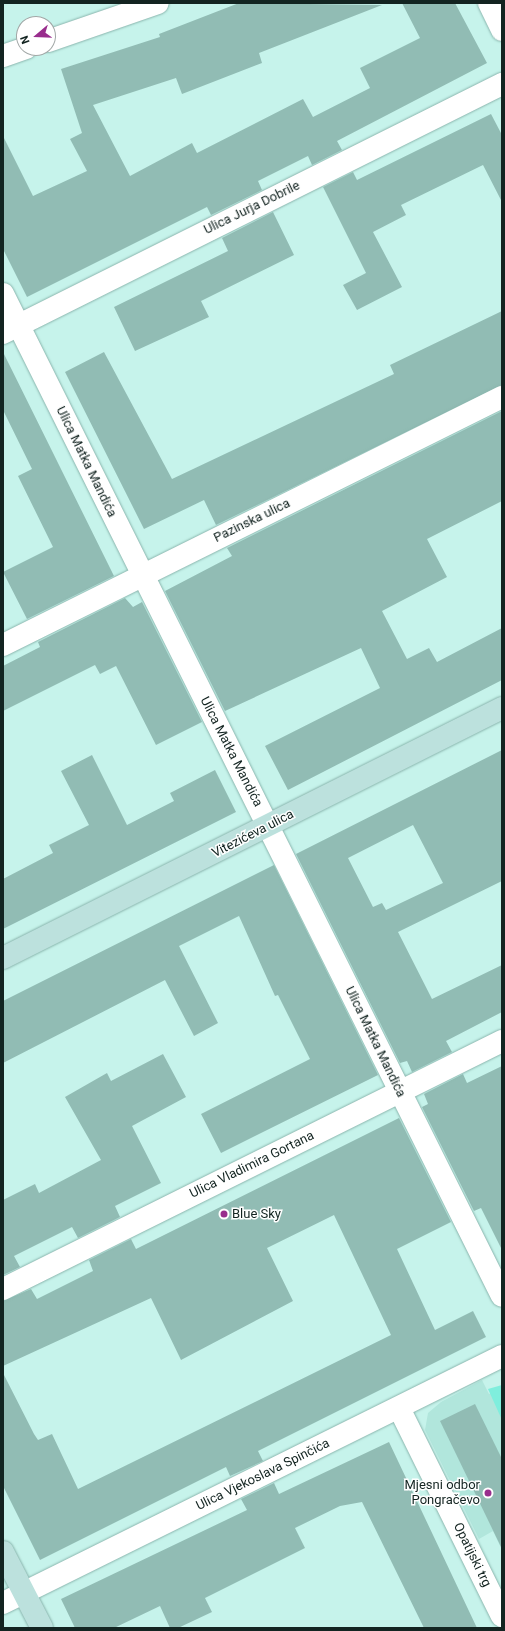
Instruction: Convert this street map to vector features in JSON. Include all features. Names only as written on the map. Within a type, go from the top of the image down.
[{"type":"street","points":[[56,38],[158,3]]},
{"type":"street","points":[[489,3],[502,30]]},
{"type":"street","points":[[3,56],[16,51]]},
{"type":"street","name":"Ulica Jurja Dobrile","points":[[11,329],[502,84]]},
{"type":"street","name":"Ulica Matka Mandića","points":[[3,294],[11,329],[142,576],[502,1296]]},
{"type":"street","name":"Pazinska ulica","points":[[3,645],[502,397]]},
{"type":"street","name":"Vitezićeva ulica","points":[[3,958],[502,708]]},
{"type":"street","name":"Ulica Vladimira Gortana","points":[[3,1289],[502,1041]]},
{"type":"street","name":"Ulica Vjekoslava Spinčića","points":[[3,1603],[502,1356]]},
{"type":"street","name":"Opatijski trg","points":[[399,1408],[502,1616]]},
{"type":"street","points":[[3,1552],[42,1628]]},
{"type":"shaded area","points":[[482,1380],[489,1394],[502,1388],[502,1550],[493,1531],[479,1539],[425,1430],[428,1413],[441,1402]]},
{"type":"green space","points":[[502,1385],[502,1420],[488,1389]]},
{"type":"building","points":[[239,3],[382,5],[259,53],[262,63],[182,94],[176,78],[93,105],[130,176],[192,143],[197,153],[303,99],[313,117],[370,88],[360,68],[420,38],[402,3],[455,3],[487,63],[337,141],[342,150],[312,165],[308,156],[258,181],[262,190],[211,215],[207,207],[27,297],[3,249],[3,136],[33,196],[87,171],[70,139],[82,133],[61,69],[160,37],[159,34]]},
{"type":"building","points":[[491,114],[502,135],[502,202],[483,165],[401,205],[406,215],[373,232],[402,287],[357,310],[343,285],[366,273],[323,187],[353,172],[357,180]]},
{"type":"building","points":[[273,212],[294,255],[201,301],[209,317],[135,351],[114,307],[228,251],[222,238]]},
{"type":"building","points":[[502,311],[502,385],[216,525],[204,500],[144,529],[65,372],[104,352],[172,479],[394,374],[390,365]]},
{"type":"building","points":[[3,352],[114,576],[27,619],[3,572],[53,547],[18,476],[32,469],[3,410]]},
{"type":"building","points":[[502,411],[502,501],[427,539],[447,577],[382,611],[407,659],[429,648],[437,662],[502,628],[502,680],[288,790],[265,746],[380,688],[361,648],[225,711],[165,591],[232,556],[227,548]]},
{"type":"building","points":[[125,598],[133,607],[142,602],[202,722],[156,745],[116,666],[100,674],[95,665],[3,711],[3,666],[40,647],[38,642]]},
{"type":"building","points":[[502,750],[502,881],[398,932],[432,999],[502,965],[502,1012],[446,1041],[452,1052],[412,1072],[407,1061],[400,1063],[296,854]],"holes":[[[413,825],[443,883],[386,910],[382,903],[373,907],[348,858]]]},
{"type":"building","points":[[92,755],[127,825],[174,801],[170,793],[215,770],[236,812],[3,929],[3,879],[53,853],[49,845],[89,825],[61,771]]},
{"type":"building","points":[[274,865],[378,1075],[221,1153],[201,1114],[310,1059],[278,995],[275,996],[239,916],[179,946],[218,1023],[194,1036],[165,980],[3,1063],[3,1001]]},
{"type":"building","points":[[163,1054],[186,1097],[132,1126],[161,1183],[115,1206],[120,1217],[78,1238],[72,1227],[14,1256],[20,1267],[3,1275],[3,1200],[35,1184],[39,1193],[101,1160],[65,1097],[107,1073],[111,1081]]},
{"type":"building","points":[[502,1066],[502,1250],[481,1208],[474,1211],[422,1107],[428,1104],[424,1094],[463,1074],[467,1083]]},
{"type":"building","points":[[399,1118],[451,1222],[397,1249],[435,1330],[473,1311],[486,1337],[258,1451],[263,1461],[230,1476],[226,1467],[40,1560],[3,1486],[3,1373],[38,1440],[52,1434],[78,1489],[391,1335],[334,1215],[267,1248],[293,1301],[181,1360],[151,1298],[3,1366],[3,1301],[31,1289],[37,1299],[93,1271],[89,1260],[131,1239],[136,1249]]},
{"type":"building","name":"Mjesni odbor Pongračevo","points":[[475,1404],[502,1459],[502,1549],[440,1421]]},
{"type":"building","points":[[389,1442],[477,1628],[424,1628],[362,1502],[340,1506],[295,1528],[305,1548],[205,1598],[212,1612],[178,1628],[170,1628],[160,1606],[114,1628],[75,1628],[61,1599],[247,1510],[241,1499],[274,1483],[279,1494]]},
{"type":"place","name":"Blue Sky","points":[[224,1214]]},
{"type":"place","name":"Mjesni odbor Pongračevo","points":[[488,1493]]}]
